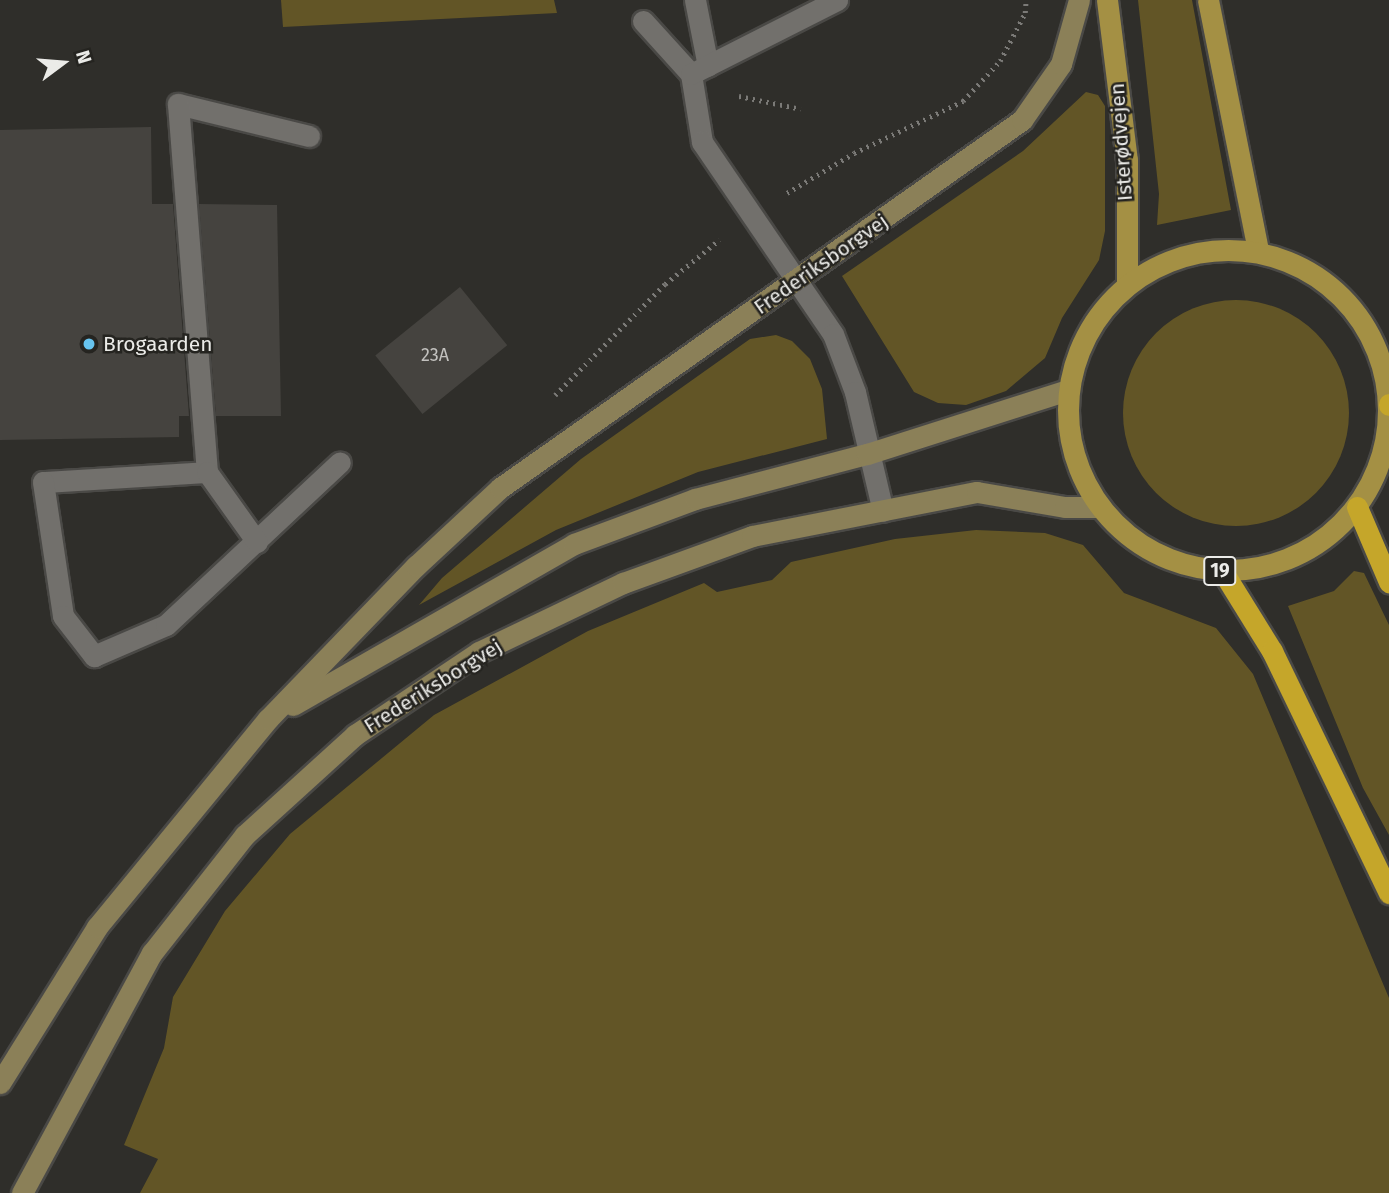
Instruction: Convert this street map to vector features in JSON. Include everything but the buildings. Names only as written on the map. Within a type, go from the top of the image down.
[{"type":"highway","points":[[1357,507],[1389,582]]},
{"type":"highway","name":"19","points":[[1223,572],[1272,651],[1389,892]]},
{"type":"main road","name":"Isterødvejen","points":[[1107,0],[1127,160],[1126,284]]},
{"type":"main road","points":[[1208,0],[1258,251]]},
{"type":"main road","name":"19","points":[[1211,250],[1258,251],[1308,270],[1349,305],[1378,351],[1389,405],[1381,458],[1357,507],[1320,543],[1274,565],[1223,572],[1175,563],[1133,541],[1099,507],[1079,471],[1068,431],[1068,390],[1087,331],[1126,284],[1166,261],[1211,250]]},
{"type":"street","name":"Frederiksborgvej","points":[[0,1083],[97,927],[268,719],[416,566],[500,488],[798,281],[1022,120],[1061,64],[1079,0]]},
{"type":"street","name":"Frederiksborgvej","points":[[268,719],[575,544],[695,499],[867,454],[1068,390]]},
{"type":"street","name":"Frederiksborgvej","points":[[22,1193],[152,953],[245,835],[355,735],[479,652],[623,583],[752,536],[977,492],[1065,508],[1099,507]]},
{"type":"lane","points":[[695,0],[702,142],[798,281],[849,371],[883,511]]},
{"type":"lane","points":[[700,70],[837,0]]},
{"type":"lane","points":[[643,20],[700,70]]},
{"type":"lane","points":[[257,541],[207,472],[178,104],[309,136]]},
{"type":"lane","points":[[207,472],[43,482],[63,616],[93,656],[166,625],[340,462]]},
{"type":"path","points":[[1025,13],[1026,0]]},
{"type":"shaded area","points":[[281,0],[554,0],[557,13],[283,27]]},
{"type":"shaded area","points":[[1138,0],[1192,0],[1231,210],[1157,225],[1159,194]]},
{"type":"shaded area","points":[[1086,92],[1098,95],[1105,106],[1105,231],[1099,260],[1062,318],[1045,358],[1006,391],[966,405],[938,403],[914,392],[842,276],[1023,151]]},
{"type":"shaded area","points":[[1236,300],[1258,302],[1279,309],[1299,319],[1316,333],[1330,350],[1340,370],[1347,391],[1347,435],[1340,456],[1330,476],[1316,493],[1299,507],[1279,517],[1258,524],[1236,526],[1214,524],[1193,517],[1173,507],[1156,493],[1142,476],[1132,456],[1125,435],[1123,413],[1125,391],[1132,370],[1142,350],[1156,333],[1173,319],[1193,309],[1214,302]]},
{"type":"shaded area","points":[[776,335],[792,341],[810,359],[822,389],[827,439],[698,472],[556,530],[419,605],[442,578],[581,459],[750,339]]},
{"type":"shaded area","points":[[976,530],[1045,533],[1083,545],[1124,593],[1216,628],[1253,674],[1389,998],[1389,1193],[140,1193],[158,1159],[124,1145],[164,1048],[173,997],[225,911],[290,834],[434,715],[588,631],[704,583],[717,592],[772,580],[791,562],[895,539]]},
{"type":"shaded area","points":[[1354,571],[1364,573],[1389,625],[1389,835],[1363,788],[1288,606],[1334,591]]},
{"type":"place","name":"Brogaarden","points":[[89,344]]}]
